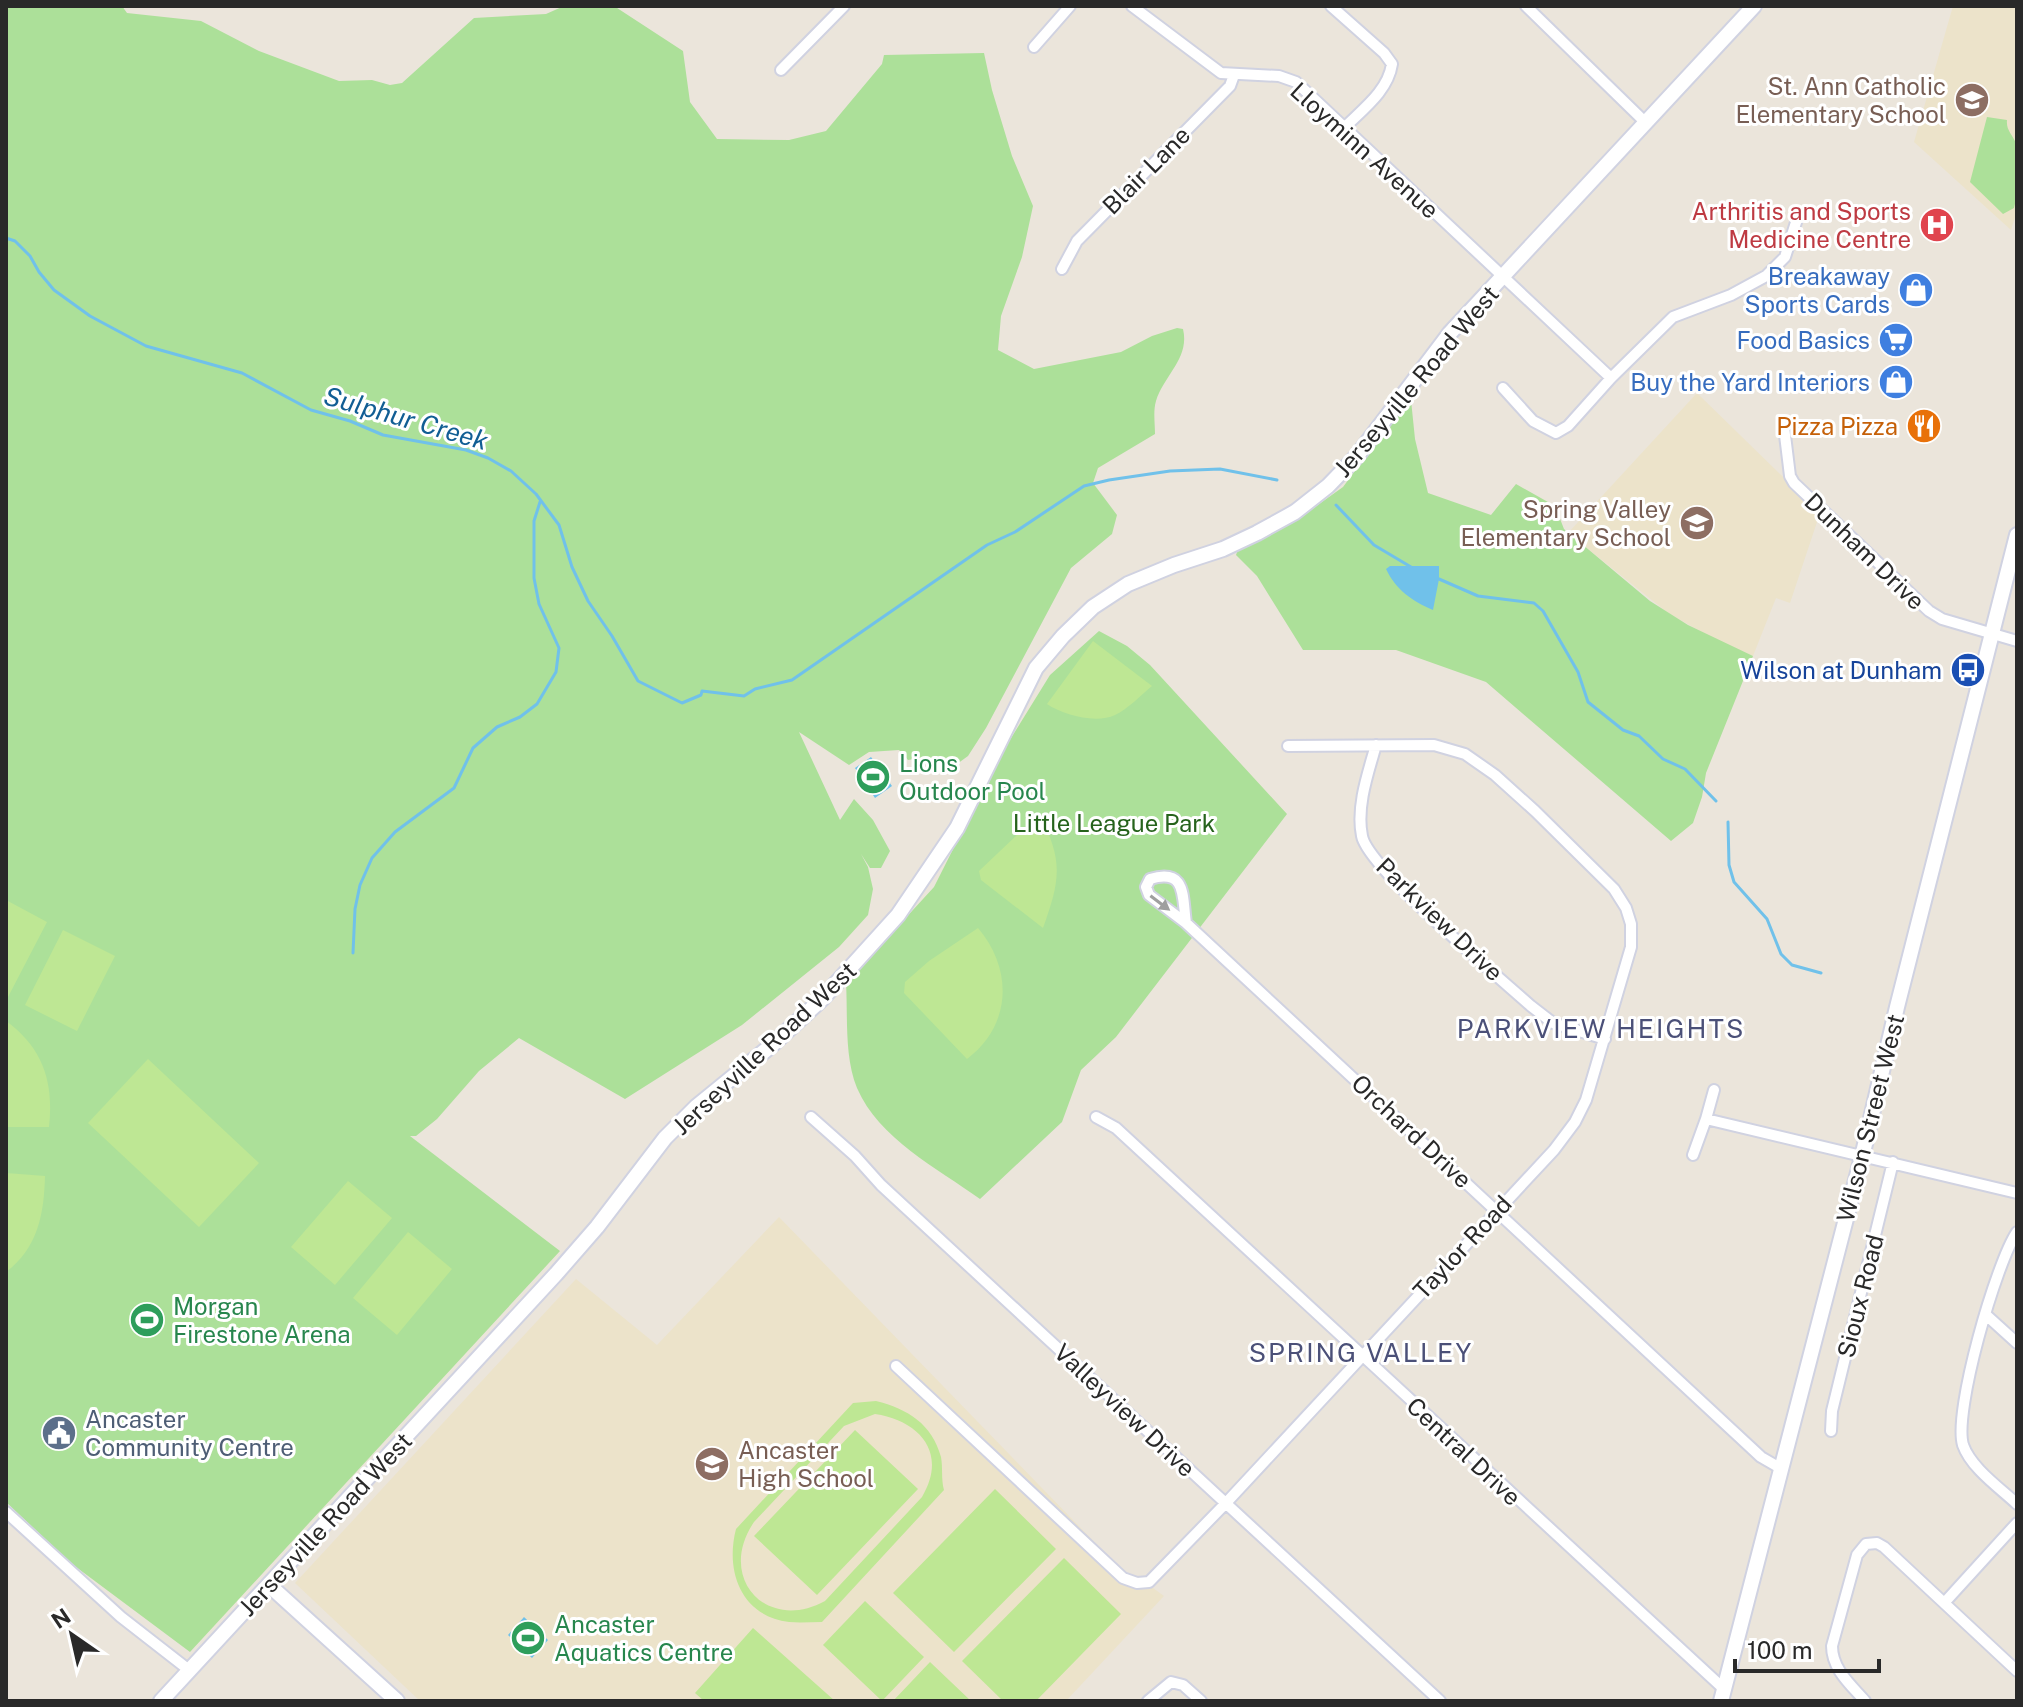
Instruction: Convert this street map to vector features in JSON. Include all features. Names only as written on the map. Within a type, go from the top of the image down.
[{"type":"main road","name":"Jerseyville Road West","points":[[161,1701],[556,1274],[597,1227],[665,1138],[696,1107],[822,999],[889,926],[957,828],[1036,668],[1063,636],[1093,607],[1128,584],[1257,533],[1295,512],[1328,486],[1357,456],[1450,333],[1754,6]]},
{"type":"main road","name":"Wilson Street West","points":[[1723,1695],[1862,1157],[2017,535]]},
{"type":"main road","points":[[269,1585],[397,1701]]},
{"type":"street","points":[[781,70],[844,6]]},
{"type":"street","points":[[1034,47],[1070,6]]},
{"type":"street","name":"Lloyminn Avenue","points":[[1132,6],[1221,73],[1279,76],[1296,82],[1611,378]]},
{"type":"street","points":[[1331,6],[1384,53],[1392,64],[1390,77],[1382,89],[1344,128]]},
{"type":"street","points":[[1526,6],[1645,122]]},
{"type":"street","name":"Blair Lane","points":[[1062,269],[1077,241],[1230,86],[1234,75]]},
{"type":"street","points":[[1503,388],[1533,421],[1556,433],[1568,426],[1673,317],[1731,295],[1766,276],[1785,257],[1798,216]]},
{"type":"street","name":"Dunham Drive","points":[[1784,427],[1790,476],[1794,483],[1929,611],[1942,619],[2017,641]]},
{"type":"street","name":"Parkview Drive","points":[[1376,745],[1361,811],[1362,839],[1376,861],[1531,1006],[1553,1023],[1605,1039]]},
{"type":"street","name":"Taylor Road","points":[[896,1366],[1123,1578],[1137,1583],[1149,1582],[1554,1150],[1575,1122],[1586,1100],[1631,947],[1631,924],[1626,908],[1614,889],[1535,811],[1495,775],[1465,754],[1434,745],[1288,746]]},
{"type":"street","name":"Orchard Drive","points":[[1186,923],[1180,884],[1175,877],[1165,874],[1150,879],[1146,887],[1149,895],[1186,923],[1761,1457],[1780,1468]]},
{"type":"street","points":[[1693,1155],[1714,1090]]},
{"type":"street","name":"Valleyview Drive","points":[[811,1117],[1440,1701]]},
{"type":"street","name":"Central Drive","points":[[1096,1117],[1116,1128],[1723,1695]]},
{"type":"street","points":[[1706,1119],[2017,1193]]},
{"type":"street","name":"Sioux Road","points":[[1831,1431],[1832,1411],[1893,1162]]},
{"type":"street","points":[[2017,1232],[1998,1271],[1985,1314],[1961,1421],[1963,1446],[1973,1463],[2017,1504]]},
{"type":"street","points":[[1985,1314],[2017,1343]]},
{"type":"street","points":[[6,1512],[121,1617],[189,1670]]},
{"type":"street","points":[[1945,1602],[2017,1523]]},
{"type":"street","points":[[1865,1701],[1839,1672],[1832,1658],[1832,1646],[1857,1555],[1866,1544],[1877,1543],[1884,1547],[2017,1671]]},
{"type":"street","points":[[1148,1701],[1171,1682],[1183,1685],[1201,1701]]},
{"type":"shaded area","name":"St. Ann Catholic Elementary School","points":[[1953,6],[2017,6],[2017,211],[2011,230],[1914,142]]},
{"type":"shaded area","name":"Spring Valley Elementary School","points":[[1697,393],[1820,513],[1790,603],[1776,598],[1753,656],[1714,639],[1668,613],[1568,533]]},
{"type":"shaded area","name":"Ancaster High School","points":[[779,1217],[1137,1586],[1153,1588],[1164,1596],[1066,1701],[420,1701],[295,1583],[576,1279],[657,1345]]},
{"type":"green space","points":[[6,6],[122,6],[127,13],[201,21],[259,51],[339,81],[372,80],[390,85],[402,83],[474,18],[546,14],[564,6],[614,6],[683,51],[690,102],[717,139],[789,140],[826,131],[882,64],[884,55],[984,53],[1012,156],[1033,206],[1022,257],[1001,316],[998,350],[1034,369],[1121,352],[1152,336],[1183,329],[1180,358],[1156,401],[1155,434],[1098,468],[1093,483],[1117,515],[1112,534],[1071,568],[968,756],[957,764],[944,764],[928,757],[908,760],[899,750],[869,752],[849,765],[799,732],[840,820],[854,799],[873,820],[890,851],[881,868],[870,868],[861,854],[868,867],[873,889],[868,915],[839,947],[742,1025],[625,1099],[519,1038],[479,1071],[437,1119],[416,1136],[410,1136],[560,1251],[190,1652],[72,1564],[6,1502]]},
{"type":"green space","points":[[1987,117],[2007,120],[2018,149],[2014,208],[2003,214],[1970,182]]},
{"type":"green space","points":[[1411,400],[1415,439],[1428,493],[1491,515],[1516,484],[1555,506],[1564,529],[1650,601],[1688,625],[1753,656],[1706,773],[1693,823],[1671,841],[1486,682],[1396,650],[1303,650],[1257,576],[1236,555],[1239,547],[1294,522],[1343,487]]},
{"type":"green space","name":"Little League Park","points":[[1099,631],[1127,646],[1150,665],[1287,814],[1116,1037],[1081,1070],[1062,1122],[980,1199],[911,1151],[879,1122],[867,1106],[857,1088],[850,1063],[846,983],[934,887],[1000,756],[1050,675]]},
{"type":"green space","points":[[1093,641],[1152,686],[1125,709],[1107,718],[1080,717],[1047,704]]},
{"type":"green space","points":[[1039,814],[1053,845],[1057,871],[1043,928],[981,880],[979,871]]},
{"type":"green space","points":[[6,900],[47,922],[8,997],[6,996]]},
{"type":"green space","points":[[978,928],[997,961],[1002,979],[1002,996],[993,1030],[967,1059],[904,993],[905,982],[929,961]]},
{"type":"green space","points":[[63,930],[115,956],[77,1031],[25,1005]]},
{"type":"green space","points":[[6,1021],[29,1043],[43,1067],[50,1095],[49,1127],[6,1127]]},
{"type":"green space","points":[[148,1059],[259,1163],[199,1227],[88,1123]]},
{"type":"green space","points":[[6,1173],[45,1176],[37,1229],[25,1252],[6,1272]]},
{"type":"green space","points":[[348,1181],[392,1218],[335,1285],[291,1247]]},
{"type":"green space","points":[[408,1232],[452,1269],[397,1335],[353,1298]]},
{"type":"green space","points":[[876,1401],[888,1404],[925,1427],[932,1435],[941,1457],[944,1490],[822,1622],[789,1622],[772,1618],[759,1611],[740,1589],[733,1560],[736,1529],[853,1403]],"holes":[[[875,1414],[891,1418],[917,1432],[930,1453],[932,1466],[922,1497],[825,1601],[804,1609],[784,1610],[767,1605],[744,1580],[741,1562],[744,1543],[754,1522],[844,1426]]]},
{"type":"green space","points":[[855,1430],[918,1489],[817,1595],[754,1536]]},
{"type":"green space","points":[[995,1489],[1056,1549],[954,1652],[893,1593]]},
{"type":"green space","points":[[1064,1558],[1121,1614],[1036,1701],[1003,1701],[962,1661]]},
{"type":"green space","points":[[865,1601],[924,1657],[882,1701],[823,1645]]},
{"type":"green space","points":[[753,1628],[835,1701],[704,1701],[695,1693]]},
{"type":"green space","points":[[930,1662],[971,1701],[893,1701]]},
{"type":"water","points":[[1390,566],[1439,566],[1433,610],[1400,589],[1386,569]]},
{"type":"water","name":"Lions Outdoor Pool","points":[[871,757],[892,786],[875,798],[855,768]]},
{"type":"water","name":"Ancaster Aquatics Centre","points":[[524,1617],[548,1640],[532,1658],[508,1635]]},
{"type":"waterway","name":"Sulphur Creek","points":[[6,238],[15,241],[30,256],[54,290],[90,316],[146,346],[242,373],[311,410],[350,421],[383,435],[466,450],[511,471],[536,494],[559,525],[572,567],[588,601],[638,681],[682,703],[701,695],[702,691],[744,696],[755,689],[792,680],[987,545],[1015,532],[1084,486],[1170,471],[1220,469],[1277,480]]},
{"type":"waterway","points":[[353,953],[355,909],[360,885],[372,858],[395,832],[454,788],[473,748],[497,727],[520,717],[537,704],[556,672],[559,648],[539,604],[534,578],[534,521],[540,502]]},
{"type":"waterway","name":"Sulphur Creek","points":[[1336,505],[1374,545],[1411,567]]},
{"type":"waterway","points":[[1439,579],[1478,596],[1534,603],[1543,611],[1578,672],[1588,702],[1623,730],[1639,736],[1663,759],[1685,769],[1716,801]]},
{"type":"waterway","points":[[1728,822],[1729,865],[1734,882],[1767,919],[1781,954],[1792,965],[1821,973]]},
{"type":"place","name":"St. Ann Catholic Elementary School","points":[[1972,100]]},
{"type":"place","name":"Arthritis and Sports Medicine Centre","points":[[1937,225]]},
{"type":"place","name":"Breakaway Sports Cards","points":[[1916,290]]},
{"type":"place","name":"Food Basics","points":[[1896,340]]},
{"type":"place","name":"Buy the Yard Interiors","points":[[1896,382]]},
{"type":"place","name":"Pizza Pizza","points":[[1924,426]]},
{"type":"place","name":"Spring Valley Elementary School","points":[[1697,523]]},
{"type":"place","name":"Wilson at Dunham","points":[[1968,670]]},
{"type":"place","name":"Lions Outdoor Pool","points":[[873,777]]},
{"type":"place","name":"Morgan Firestone Arena","points":[[147,1320]]},
{"type":"place","name":"Ancaster Community Centre","points":[[59,1433]]},
{"type":"place","name":"Ancaster High School","points":[[712,1464]]},
{"type":"place","name":"Ancaster Aquatics Centre","points":[[528,1638]]},
{"type":"district","name":"PARKVIEW HEIGHTS","points":[[1601,1028]]},
{"type":"district","name":"SPRING VALLEY","points":[[1361,1352]]}]
